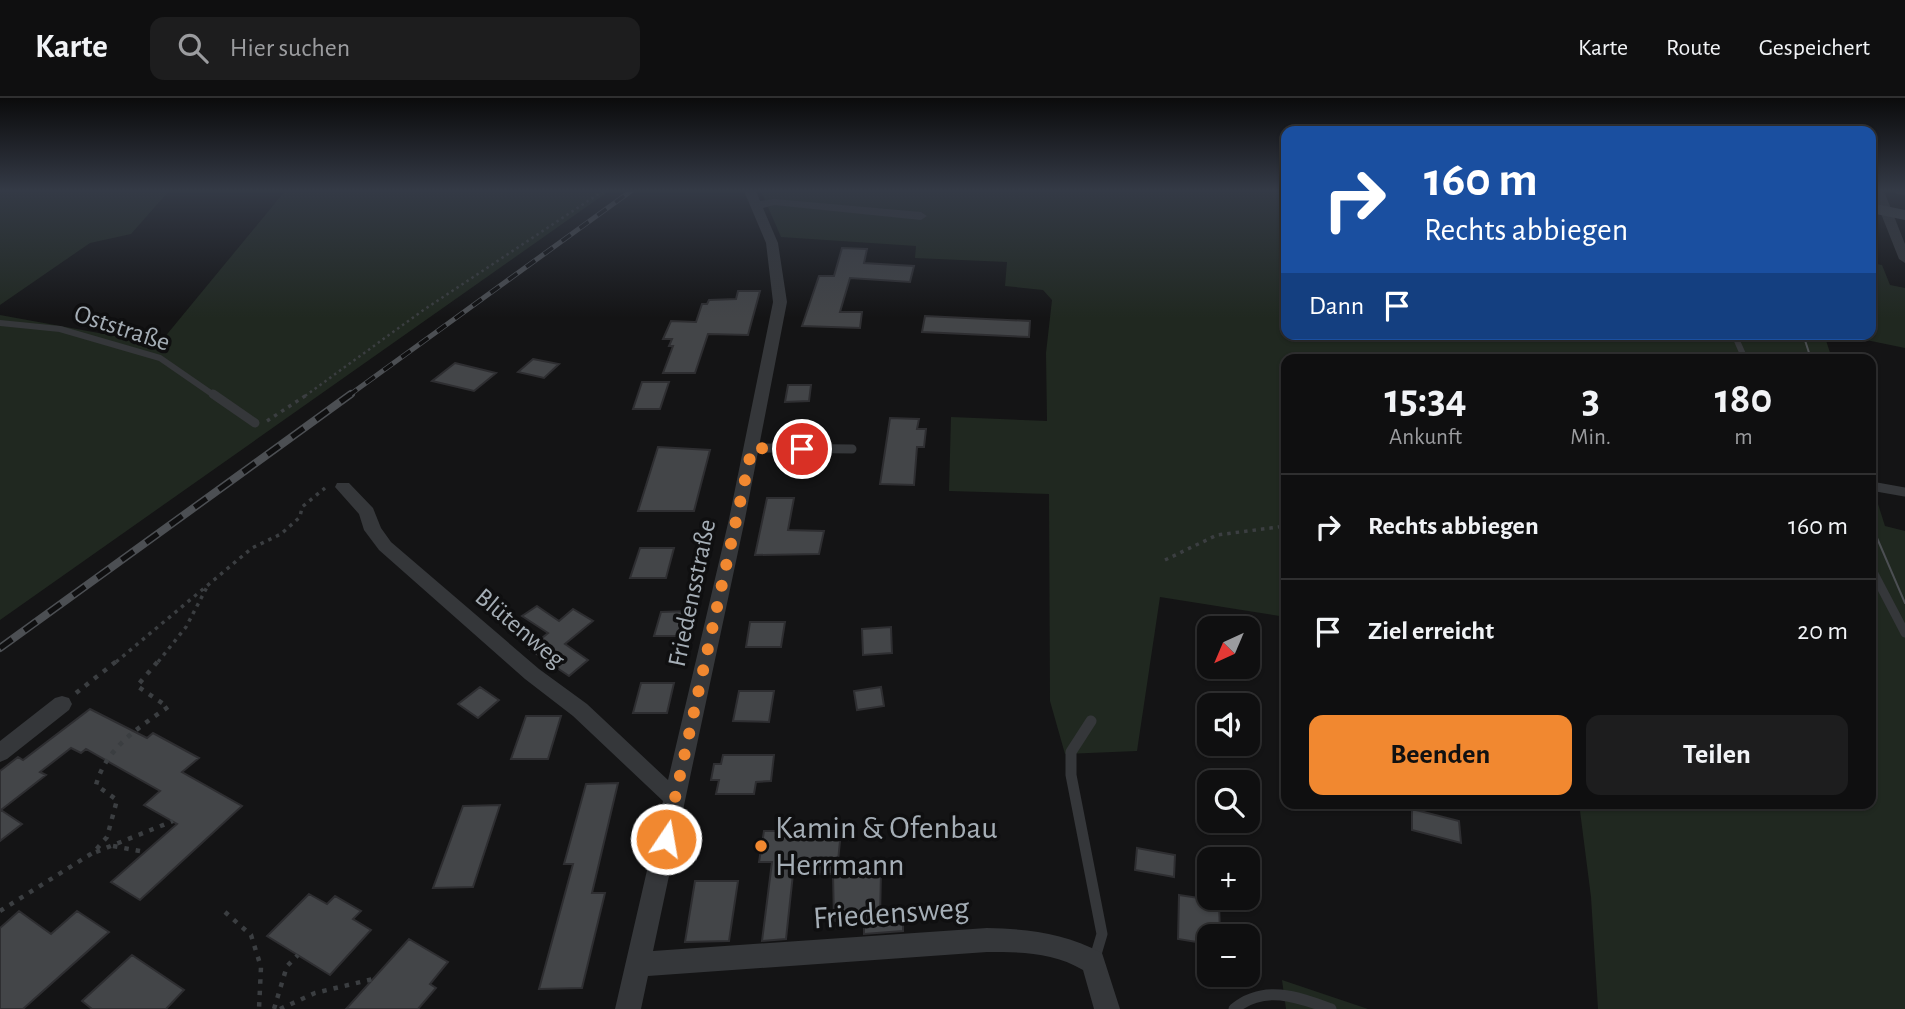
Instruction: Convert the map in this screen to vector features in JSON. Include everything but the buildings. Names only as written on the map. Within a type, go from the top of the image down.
[{"type":"street","name":"Friedensstraße","points":[[628,1009],[752,448],[780,302],[772,243],[768,234]]},
{"type":"street","points":[[1891,234],[1905,259]]},
{"type":"street","name":"Blütenweg","points":[[343,487],[366,512],[373,530],[396,555],[532,674],[580,710],[655,782],[676,797]]},
{"type":"street","points":[[0,753],[62,704]]},
{"type":"street","name":"Friedensweg","points":[[640,964],[987,940],[1034,941],[1071,948],[1093,962]]},
{"type":"street","points":[[1093,962],[1107,1009]]},
{"type":"lane","name":"Oststraße","points":[[0,323],[60,329],[160,358],[255,423]]},
{"type":"lane","points":[[752,448],[852,449]]},
{"type":"lane","points":[[1876,487],[1905,492]]},
{"type":"lane","points":[[1876,578],[1895,618],[1905,632]]},
{"type":"lane","points":[[1091,721],[1071,752],[1071,775],[1102,934],[1093,962]]},
{"type":"lane","points":[[1234,1009],[1241,1002],[1263,993],[1303,998],[1331,1009]]},
{"type":"path","points":[[255,423],[270,421],[422,311],[539,234]]},
{"type":"path","points":[[62,704],[149,637],[252,548],[281,534],[300,517],[302,507],[327,486],[343,487]]},
{"type":"path","points":[[1165,560],[1217,535],[1281,527]]},
{"type":"path","points":[[94,852],[107,837],[117,800],[96,785],[98,774],[109,757],[136,730],[168,706],[137,687],[168,651],[201,603],[207,587]]},
{"type":"path","points":[[0,911],[94,852],[173,821]]},
{"type":"path","points":[[110,846],[145,852]]},
{"type":"path","points":[[225,912],[251,935],[261,967],[259,1009]]},
{"type":"path","points":[[274,1009],[287,967],[298,955]]},
{"type":"path","points":[[280,1009],[315,993],[373,979]]},
{"type":"shaded area","points":[[0,234],[131,234],[90,243],[0,305]]},
{"type":"shaded area","points":[[250,234],[549,234],[0,620],[0,315],[159,344]]},
{"type":"shaded area","points":[[779,234],[1281,234],[1281,340],[1826,340],[1830,354],[1281,354],[1281,616],[1160,597],[1137,751],[1065,754],[1050,701],[1049,494],[949,491],[951,417],[1047,421],[1046,353],[1052,300],[1043,290],[1005,286],[1007,262],[915,258],[916,246],[781,237]]},
{"type":"shaded area","points":[[1876,264],[1882,265],[1890,285],[1905,288],[1905,348],[1866,340],[1876,340]]},
{"type":"shaded area","points":[[1876,498],[1885,526],[1905,531],[1905,1009],[1598,1009],[1591,897],[1580,809],[1876,809]]},
{"type":"shaded area","points":[[1282,980],[1368,1009],[1286,1009]]},
{"type":"tram line","points":[[1805,340],[1809,354]]},
{"type":"tram line","points":[[1876,536],[1905,603]]},
{"type":"railway","points":[[348,396],[572,234]]},
{"type":"railway","points":[[0,648],[351,394]]},
{"type":"place","name":"Kamin & Ofenbau Herrmann","points":[[761,846]]},
{"type":"route","points":[[666,839],[752,448],[802,449]]}]
